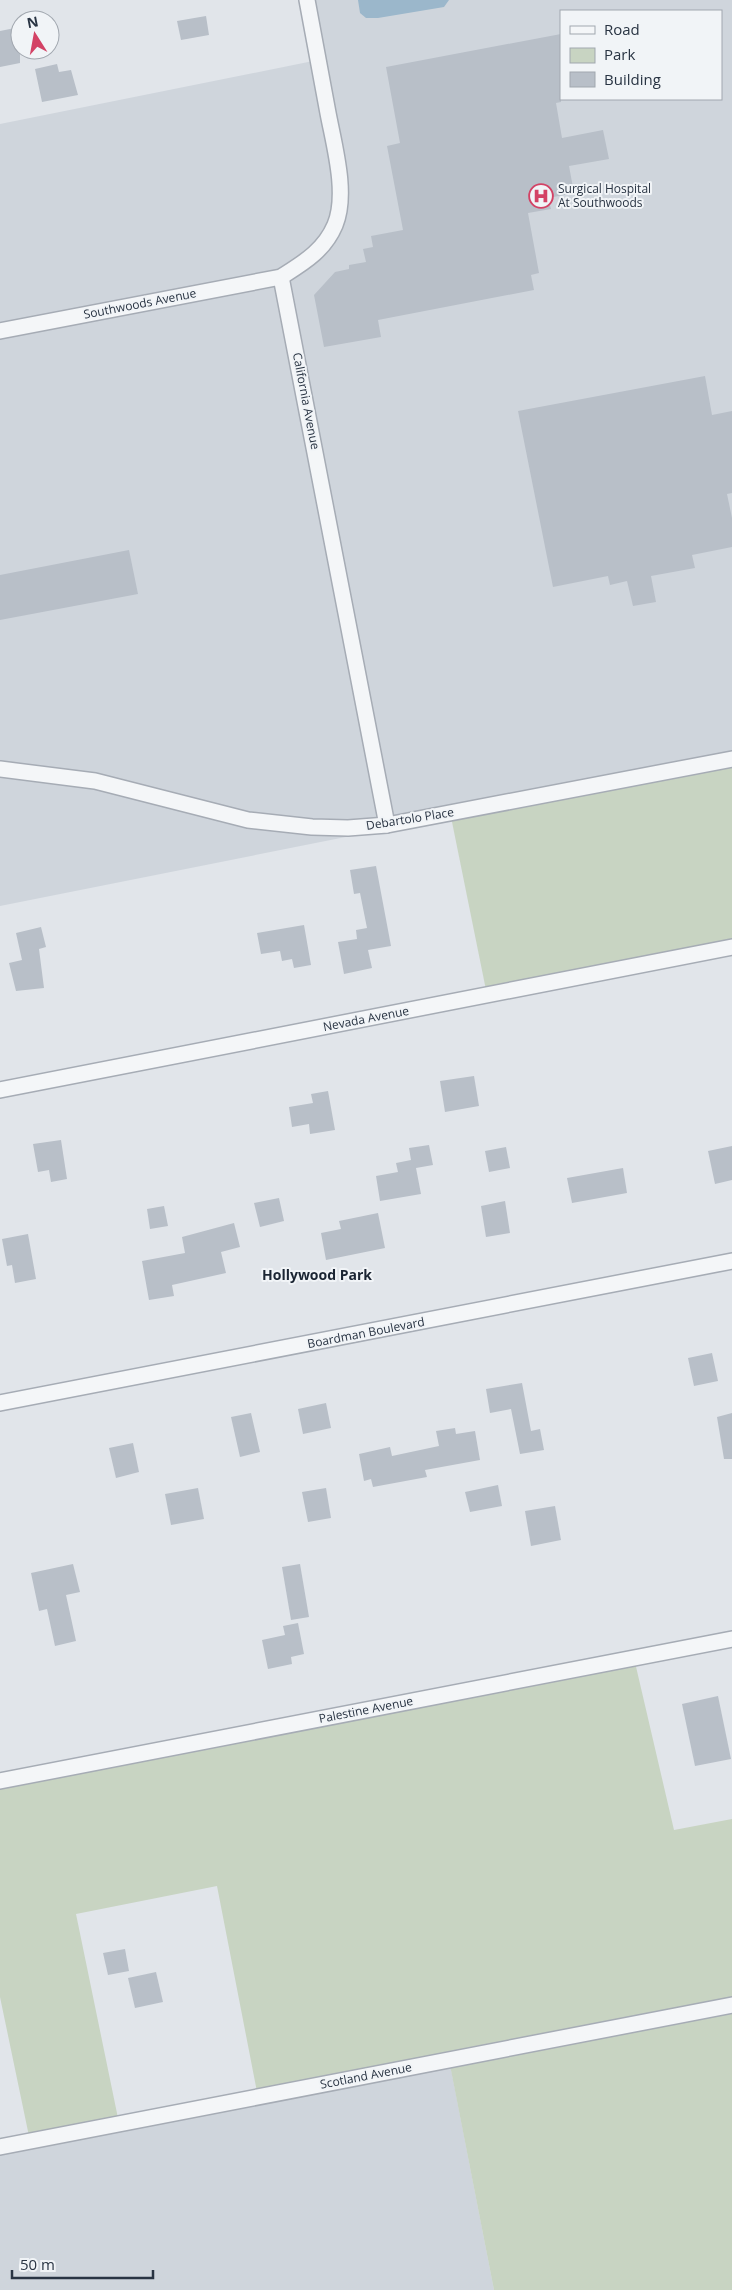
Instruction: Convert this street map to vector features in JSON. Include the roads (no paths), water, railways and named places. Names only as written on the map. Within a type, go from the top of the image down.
[{"type":"street","points":[[281,277],[312,258],[324,244],[335,225],[340,207],[339,177],[306,0]]},
{"type":"street","name":"Southwoods Avenue","points":[[0,331],[281,277]]},
{"type":"street","name":"California Avenue","points":[[281,277],[387,825]]},
{"type":"street","name":"Debartolo Place","points":[[0,769],[95,781],[248,820],[312,827],[348,828],[387,825],[732,759]]},
{"type":"street","name":"Nevada Avenue","points":[[0,1090],[732,947]]},
{"type":"street","name":"Boardman Boulevard","points":[[0,1403],[732,1261]]},
{"type":"street","name":"Palestine Avenue","points":[[0,1781],[732,1639]]},
{"type":"street","name":"Scotland Avenue","points":[[0,2146],[732,2005]]},
{"type":"water","points":[[358,0],[449,0],[444,7],[378,18],[366,18],[360,13]]},
{"type":"place","name":"Surgical Hospital At Southwoods","points":[[541,196]]},
{"type":"district","name":"Hollywood Park","points":[[317,1275]]}]
